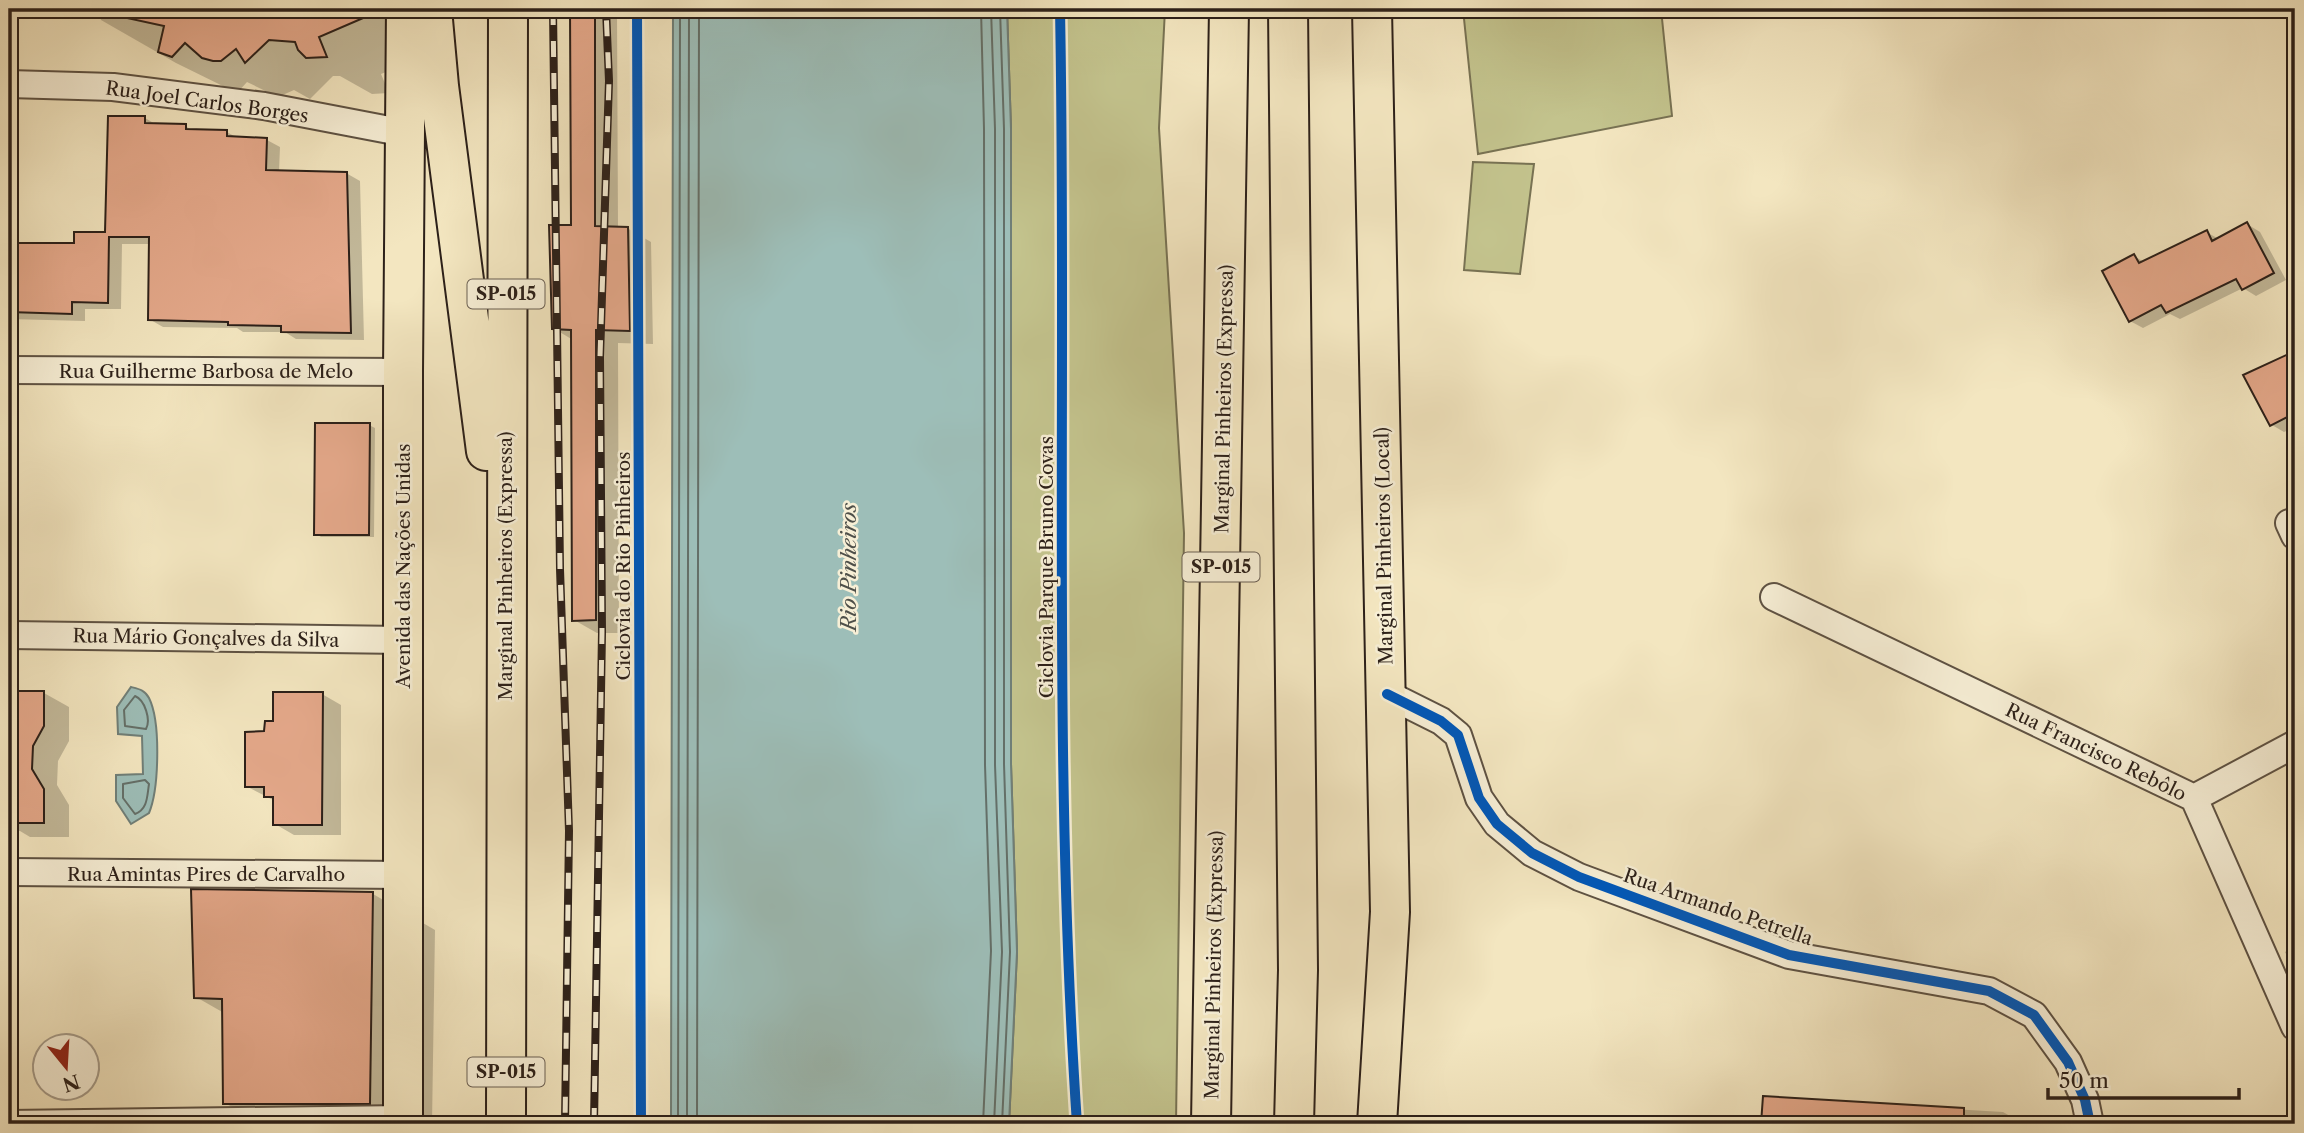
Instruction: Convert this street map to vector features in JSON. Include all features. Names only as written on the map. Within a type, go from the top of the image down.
[{"type":"highway","name":"Avenida das Nações Unidas","points":[[403,1122],[406,9]]},
{"type":"highway","points":[[432,9],[462,268],[505,579]]},
{"type":"highway","name":"Marginal Pinheiros (Expressa)","points":[[506,1124],[508,9]]},
{"type":"highway","name":"Marginal Pinheiros (Expressa)","points":[[1211,1124],[1229,9]]},
{"type":"highway","points":[[1288,9],[1298,970],[1294,1124]]},
{"type":"highway","name":"Marginal Pinheiros (Local)","points":[[1372,9],[1391,912],[1377,1124]]},
{"type":"highway","points":[[491,1124],[506,1019]]},
{"type":"street","name":"Rua Joel Carlos Borges","points":[[9,84],[113,87],[250,104],[405,133]]},
{"type":"street","name":"Rua Guilherme Barbosa de Melo","points":[[9,370],[403,372]]},
{"type":"street","name":"Rua Francisco Rebôlo","points":[[1773,597],[2194,798],[2295,1027]]},
{"type":"street","name":"Rua Mário Gonçalves da Silva","points":[[9,635],[403,640]]},
{"type":"street","name":"Rua Armando Petrella","points":[[1387,694],[1441,720],[1458,735],[1479,798],[1497,824],[1532,853],[1579,877],[1789,955],[1989,991],[2034,1015],[2068,1062],[2085,1100],[2090,1124]]},
{"type":"street","points":[[2194,798],[2295,744]]},
{"type":"street","name":"Rua Amintas Pires de Carvalho","points":[[9,872],[403,876]]},
{"type":"street","points":[[9,1124],[403,1122]]},
{"type":"green space","points":[[1007,9],[1165,9],[1159,128],[1184,533],[1176,1124],[1009,1124],[1017,952],[1011,764],[1011,129]]},
{"type":"green space","points":[[1463,9],[1661,9],[1672,116],[1478,154]]},
{"type":"green space","points":[[1473,162],[1534,164],[1520,274],[1464,270]]},
{"type":"water","name":"Rio Pinheiros","points":[[673,9],[1007,9],[1011,129],[1011,764],[1017,952],[1009,1124],[671,1124]]},
{"type":"water","points":[[131,687],[144,692],[149,698],[155,723],[157,755],[155,788],[149,813],[131,824],[116,801],[116,775],[143,774],[142,736],[118,734],[117,707]]},
{"type":"building","points":[[128,9],[384,9],[319,37],[327,57],[306,58],[295,42],[269,40],[245,63],[236,49],[221,61],[202,58],[185,43],[172,57],[158,52],[164,26],[127,18]]},
{"type":"building","points":[[570,9],[595,9],[595,226],[628,227],[630,331],[596,330],[596,620],[572,621],[571,330],[552,329],[549,225],[571,225]]},
{"type":"building","points":[[108,116],[145,116],[145,123],[186,124],[186,129],[227,130],[227,136],[267,138],[266,170],[347,172],[351,333],[281,332],[281,326],[148,320],[149,237],[109,237],[108,303],[72,302],[72,314],[9,312],[9,243],[74,243],[74,232],[105,232]]},
{"type":"building","points":[[2247,222],[2274,273],[2242,290],[2236,279],[2166,313],[2161,305],[2129,322],[2102,271],[2134,254],[2139,263],[2207,230],[2212,241]]},
{"type":"building","points":[[2295,351],[2295,413],[2270,426],[2243,375]]},
{"type":"building","points":[[315,423],[370,423],[369,535],[314,535]]},
{"type":"building","points":[[9,691],[44,691],[44,726],[33,746],[32,769],[44,789],[44,823],[9,823]]},
{"type":"building","points":[[273,692],[323,692],[322,825],[273,825],[273,797],[264,797],[264,787],[245,787],[245,732],[264,731],[265,721],[273,721]]},
{"type":"building","points":[[191,889],[373,892],[370,1104],[223,1104],[222,999],[194,998]]},
{"type":"building","points":[[1763,1096],[1964,1108],[1964,1124],[1761,1124]]},
{"type":"railway","points":[[553,9],[560,569],[569,831],[565,1124]]},
{"type":"railway","points":[[594,1124],[602,632],[600,357],[609,81],[606,9]]},
{"type":"cycle path","name":"Ciclovia do Rio Pinheiros","points":[[637,9],[641,1124]]},
{"type":"cycle path","name":"Ciclovia Parque Bruno Covas","points":[[1060,9],[1062,706],[1069,985],[1077,1124]]},
{"type":"cycle path","points":[[1387,694],[1441,721],[1458,735],[1479,798],[1497,824],[1532,853],[1579,877],[1789,955],[1989,991],[2034,1015],[2068,1062],[2085,1100],[2090,1124]]}]
